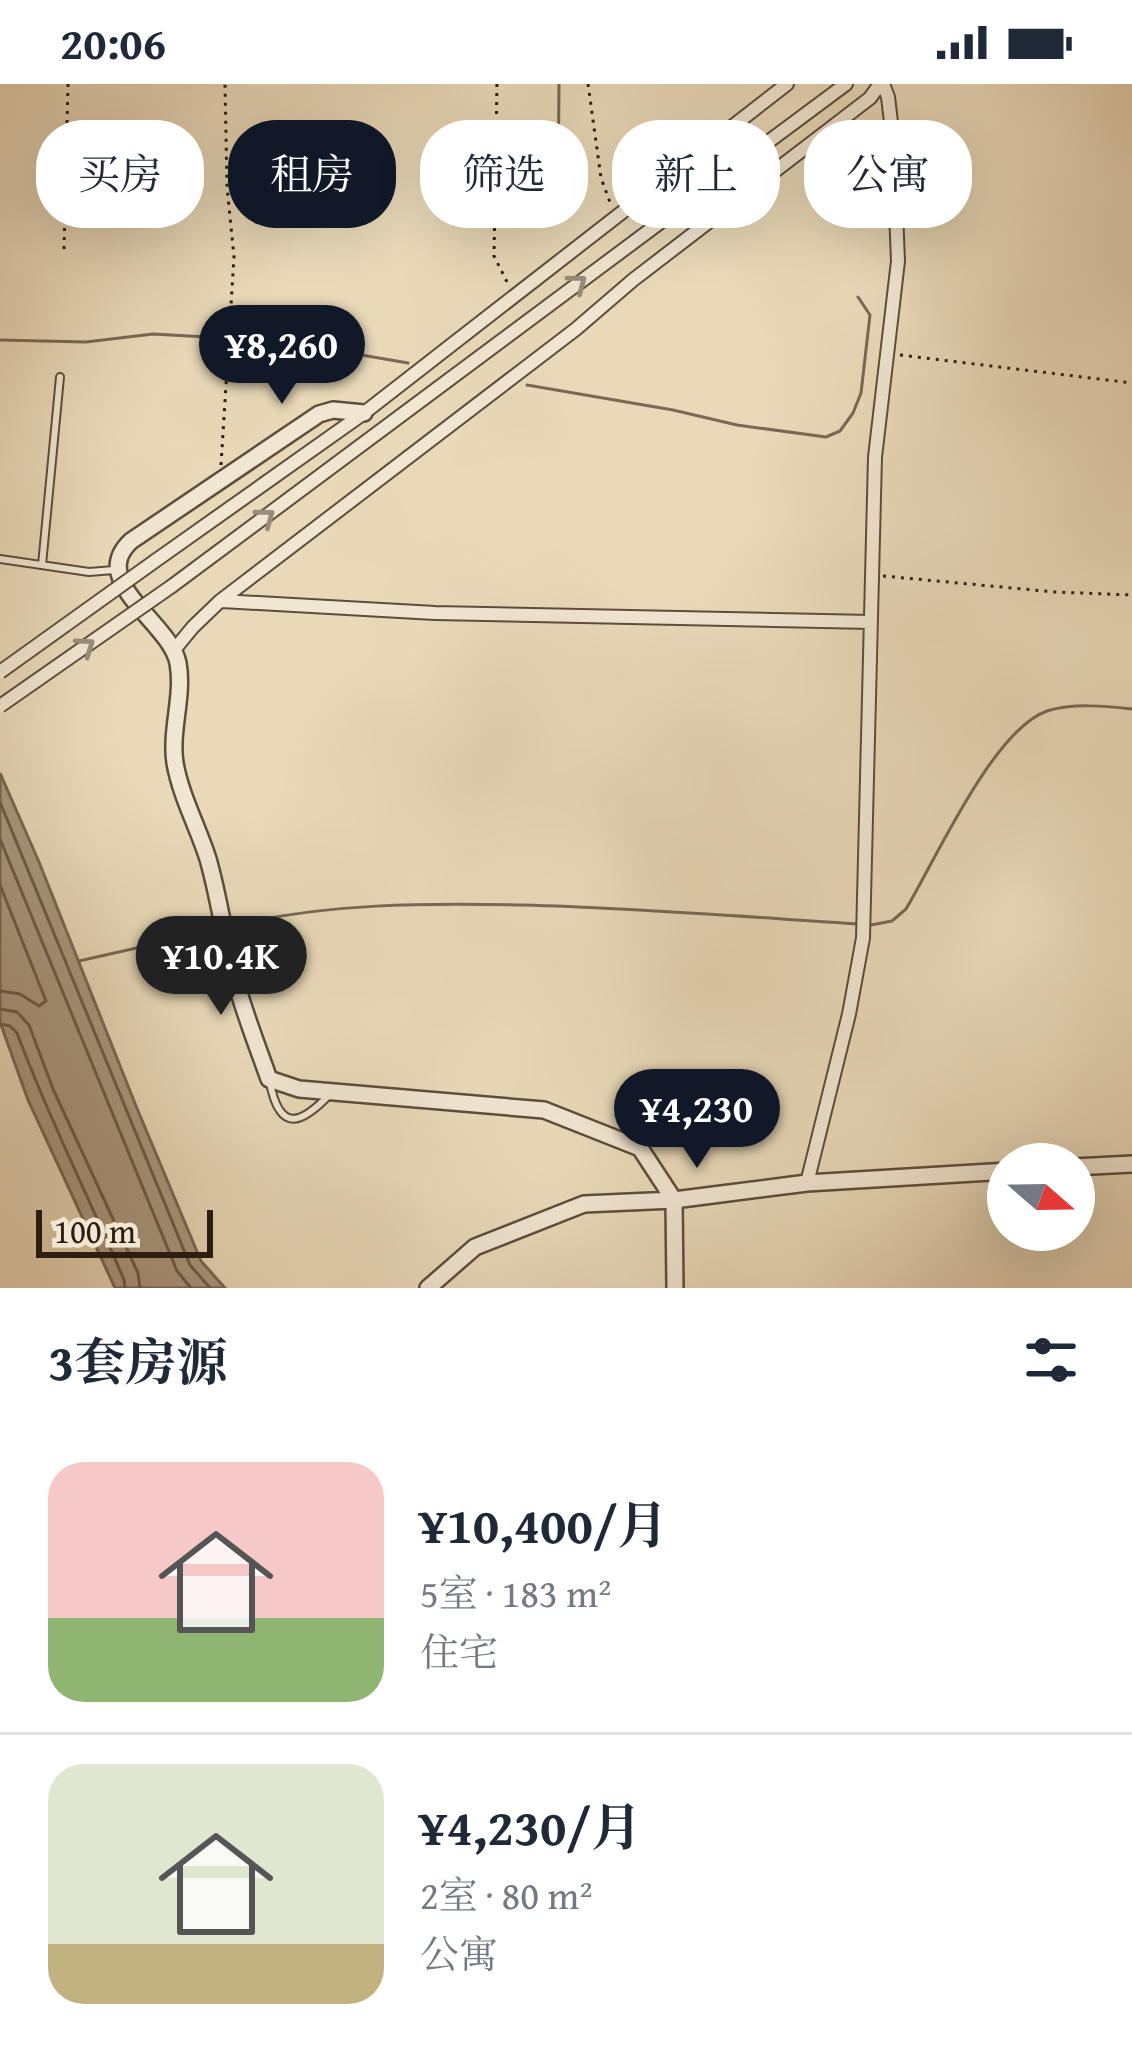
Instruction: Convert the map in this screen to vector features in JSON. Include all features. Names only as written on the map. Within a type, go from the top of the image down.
[{"type":"street","points":[[741,120],[787,84]]},
{"type":"street","points":[[0,706],[172,586],[846,84]]},
{"type":"street","points":[[174,650],[220,602],[576,329],[882,84],[892,139],[898,261],[875,458],[863,938],[807,1183]]},
{"type":"street","points":[[0,672],[364,413],[612,220]]},
{"type":"street","points":[[364,413],[333,410],[319,414],[131,541],[122,550],[118,570],[128,593],[174,650],[179,680],[174,759],[208,858],[235,980],[269,1079],[299,1089],[544,1110],[640,1148],[674,1199],[675,1288]]},
{"type":"street","points":[[220,602],[435,613],[871,622]]},
{"type":"street","points":[[1095,1166],[1132,1164]]},
{"type":"street","points":[[428,1288],[475,1247],[584,1204],[987,1172]]},
{"type":"lane","points":[[42,565],[60,377]]},
{"type":"lane","points":[[0,559],[89,572],[118,570]]},
{"type":"lane","points":[[269,1079],[275,1108],[285,1117],[298,1119],[332,1092]]},
{"type":"path","points":[[64,249],[68,84]]},
{"type":"path","points":[[220,479],[234,257],[225,84]]},
{"type":"path","points":[[496,84],[494,256],[515,295]]},
{"type":"path","points":[[588,84],[604,194],[612,206]]},
{"type":"path","points":[[887,353],[1132,383]]},
{"type":"path","points":[[872,575],[1132,595]]},
{"type":"water","points":[[0,773],[201,1261],[225,1288],[115,1288],[28,1100],[0,1022]]},
{"type":"waterway","points":[[559,84],[559,120]]},
{"type":"waterway","points":[[527,385],[826,437],[840,431],[861,393],[870,315],[858,297]]},
{"type":"waterway","points":[[0,340],[86,342],[153,334],[280,341],[408,363]]},
{"type":"waterway","points":[[871,925],[892,921],[906,909],[987,769],[1027,723],[1047,711],[1067,707],[1132,709]]},
{"type":"waterway","points":[[231,926],[340,909],[450,904],[608,908],[861,924]]},
{"type":"waterway","points":[[79,961],[216,930]]}]
